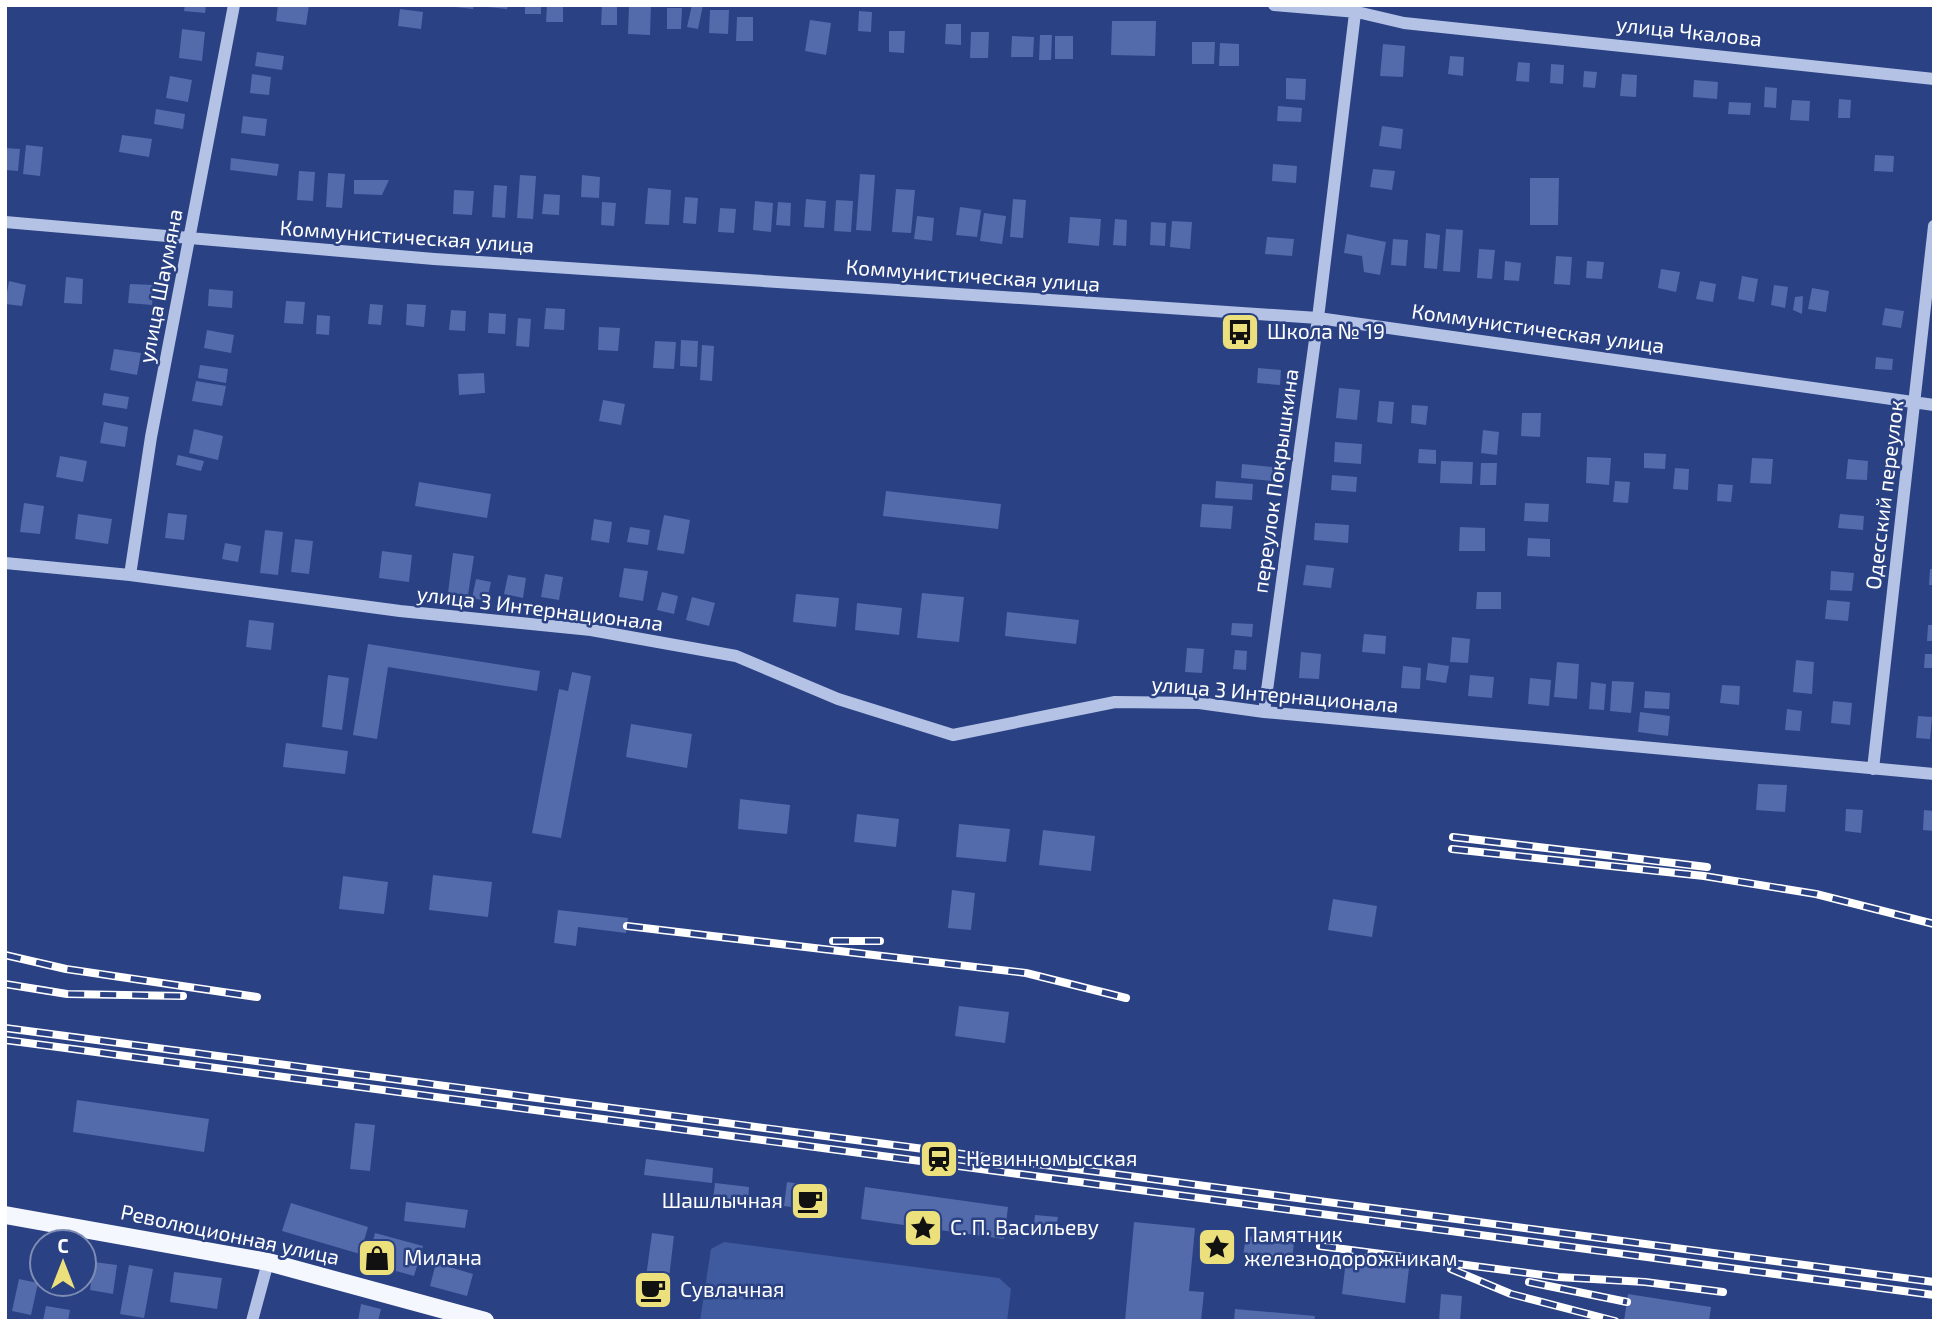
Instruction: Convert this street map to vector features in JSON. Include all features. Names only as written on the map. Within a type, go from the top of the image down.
[{"type":"main road","name":"Революционная улица","points":[[5,1215],[268,1262],[485,1321]]},
{"type":"street","name":"улица Шаумяна","points":[[130,575],[151,438],[234,5]]},
{"type":"street","name":"улица Чкалова","points":[[1274,5],[1356,9],[1404,23],[1934,79]]},
{"type":"street","name":"переулок Покрышкина","points":[[1264,712],[1318,318],[1356,9]]},
{"type":"street","name":"Коммунистическая улица","points":[[5,222],[434,259],[1318,318],[1934,405]]},
{"type":"street","name":"Одесский переулок","points":[[1873,769],[1934,226]]},
{"type":"street","name":"улица 3 Интернационала","points":[[5,563],[130,575],[400,611],[591,630],[736,656],[838,699],[953,735],[1115,702],[1199,703],[1264,712],[1934,774]]},
{"type":"street","points":[[252,1321],[268,1262]]},
{"type":"shaded area","points":[[724,1242],[999,1278],[1011,1289],[1007,1321],[700,1321],[711,1249]]},
{"type":"building","points":[[185,5],[206,5],[205,13],[184,11]]},
{"type":"building","points":[[278,5],[309,5],[306,25],[276,21]]},
{"type":"building","points":[[455,5],[474,5],[473,9]]},
{"type":"building","points":[[487,5],[508,5],[507,9]]},
{"type":"building","points":[[525,5],[541,5],[541,14],[525,14]]},
{"type":"building","points":[[547,5],[563,5],[563,22],[546,22]]},
{"type":"building","points":[[602,5],[617,5],[617,25],[601,25]]},
{"type":"building","points":[[629,5],[651,5],[650,35],[628,34]]},
{"type":"building","points":[[692,5],[703,5],[698,29],[687,27]]},
{"type":"building","points":[[667,8],[682,8],[681,29],[667,29]]},
{"type":"building","points":[[400,9],[423,12],[421,29],[398,26]]},
{"type":"building","points":[[710,10],[729,10],[728,34],[709,33]]},
{"type":"building","points":[[859,11],[872,12],[871,32],[858,31]]},
{"type":"building","points":[[737,17],[753,17],[753,41],[736,41]]},
{"type":"building","points":[[810,20],[831,23],[826,55],[805,51]]},
{"type":"building","points":[[1112,21],[1156,21],[1155,56],[1111,55]]},
{"type":"building","points":[[946,24],[961,24],[961,45],[945,44]]},
{"type":"building","points":[[182,29],[205,32],[202,61],[179,58]]},
{"type":"building","points":[[889,31],[905,31],[904,53],[889,52]]},
{"type":"building","points":[[971,32],[989,32],[988,58],[970,58]]},
{"type":"building","points":[[1040,35],[1052,35],[1051,60],[1039,60]]},
{"type":"building","points":[[1012,36],[1034,37],[1033,57],[1011,57]]},
{"type":"building","points":[[1055,36],[1073,36],[1073,59],[1055,59]]},
{"type":"building","points":[[1192,42],[1215,42],[1214,64],[1192,64]]},
{"type":"building","points":[[1220,43],[1239,44],[1239,66],[1219,66]]},
{"type":"building","points":[[1383,44],[1405,46],[1403,77],[1380,76]]},
{"type":"building","points":[[257,52],[284,56],[282,70],[255,66]]},
{"type":"building","points":[[1450,56],[1464,57],[1463,76],[1448,74]]},
{"type":"building","points":[[1518,62],[1530,63],[1529,82],[1516,81]]},
{"type":"building","points":[[1551,64],[1564,65],[1563,84],[1550,83]]},
{"type":"building","points":[[1584,71],[1597,72],[1595,88],[1583,87]]},
{"type":"building","points":[[252,74],[271,77],[269,95],[250,93]]},
{"type":"building","points":[[1622,74],[1637,75],[1636,97],[1620,96]]},
{"type":"building","points":[[170,76],[192,80],[188,102],[166,98]]},
{"type":"building","points":[[1286,78],[1306,79],[1305,100],[1286,99]]},
{"type":"building","points":[[1694,80],[1718,82],[1717,99],[1693,97]]},
{"type":"building","points":[[1765,87],[1777,88],[1776,108],[1764,107]]},
{"type":"building","points":[[1839,99],[1851,100],[1850,118],[1838,118]]},
{"type":"building","points":[[1792,100],[1810,101],[1809,121],[1790,120]]},
{"type":"building","points":[[1729,102],[1751,103],[1750,115],[1728,114]]},
{"type":"building","points":[[1278,106],[1302,108],[1301,122],[1277,121]]},
{"type":"building","points":[[156,109],[185,114],[183,129],[154,124]]},
{"type":"building","points":[[243,116],[267,119],[265,136],[241,133]]},
{"type":"building","points":[[1382,126],[1403,129],[1401,149],[1379,146]]},
{"type":"building","points":[[122,135],[152,139],[149,157],[119,152]]},
{"type":"building","points":[[26,145],[43,147],[40,176],[23,174]]},
{"type":"building","points":[[5,148],[20,149],[18,171],[5,170]]},
{"type":"building","points":[[1875,155],[1894,156],[1893,172],[1874,171]]},
{"type":"building","points":[[231,158],[279,164],[277,176],[230,170]]},
{"type":"building","points":[[1273,164],[1297,166],[1296,183],[1272,181]]},
{"type":"building","points":[[1373,169],[1395,171],[1392,190],[1370,187]]},
{"type":"building","points":[[299,171],[315,172],[313,201],[297,200]]},
{"type":"building","points":[[328,173],[345,174],[342,208],[326,207]]},
{"type":"building","points":[[860,174],[875,175],[871,231],[856,230]]},
{"type":"building","points":[[520,175],[536,176],[533,219],[517,218]]},
{"type":"building","points":[[582,175],[600,177],[599,198],[581,197]]},
{"type":"building","points":[[1530,178],[1559,178],[1558,225],[1530,225]]},
{"type":"building","points":[[354,180],[389,180],[382,195],[354,194]]},
{"type":"building","points":[[494,185],[507,186],[505,218],[492,217]]},
{"type":"building","points":[[648,188],[671,190],[669,225],[645,224]]},
{"type":"building","points":[[896,189],[915,190],[911,233],[892,232]]},
{"type":"building","points":[[454,190],[474,191],[472,215],[453,214]]},
{"type":"building","points":[[544,194],[560,195],[559,215],[542,214]]},
{"type":"building","points":[[685,197],[698,198],[696,224],[683,223]]},
{"type":"building","points":[[806,199],[826,201],[824,228],[804,227]]},
{"type":"building","points":[[1013,199],[1026,200],[1023,238],[1010,237]]},
{"type":"building","points":[[836,200],[853,201],[851,232],[834,231]]},
{"type":"building","points":[[755,201],[773,203],[771,232],[753,230]]},
{"type":"building","points":[[602,202],[616,203],[614,226],[601,225]]},
{"type":"building","points":[[778,202],[791,203],[790,226],[776,225]]},
{"type":"building","points":[[960,207],[981,210],[977,237],[956,235]]},
{"type":"building","points":[[720,208],[736,209],[734,233],[718,232]]},
{"type":"building","points":[[984,213],[1006,216],[1002,244],[980,241]]},
{"type":"building","points":[[917,216],[934,218],[932,241],[914,239]]},
{"type":"building","points":[[1070,217],[1101,219],[1099,246],[1068,243]]},
{"type":"building","points":[[1115,219],[1127,220],[1126,246],[1113,245]]},
{"type":"building","points":[[1172,221],[1192,222],[1190,249],[1170,247]]},
{"type":"building","points":[[1151,222],[1166,223],[1165,246],[1150,245]]},
{"type":"building","points":[[1446,229],[1463,230],[1460,272],[1443,271]]},
{"type":"building","points":[[1426,233],[1440,235],[1437,269],[1424,268]]},
{"type":"building","points":[[1347,234],[1386,242],[1380,275],[1364,272],[1362,256],[1344,253]]},
{"type":"building","points":[[1267,237],[1294,239],[1292,256],[1265,254]]},
{"type":"building","points":[[1393,239],[1408,240],[1406,266],[1391,265]]},
{"type":"building","points":[[1479,249],[1495,250],[1492,279],[1477,278]]},
{"type":"building","points":[[1556,256],[1572,257],[1570,285],[1554,284]]},
{"type":"building","points":[[1505,261],[1521,263],[1519,281],[1504,280]]},
{"type":"building","points":[[1587,261],[1604,262],[1602,279],[1586,278]]},
{"type":"building","points":[[1661,269],[1680,272],[1676,292],[1658,288]]},
{"type":"building","points":[[1742,276],[1758,279],[1754,302],[1738,299]]},
{"type":"building","points":[[66,277],[83,279],[82,304],[64,303]]},
{"type":"building","points":[[9,281],[26,285],[22,306],[5,304]]},
{"type":"building","points":[[1700,281],[1716,284],[1713,302],[1696,299]]},
{"type":"building","points":[[130,284],[154,285],[152,305],[128,303]]},
{"type":"building","points":[[1774,285],[1788,287],[1785,308],[1771,305]]},
{"type":"building","points":[[1812,288],[1829,291],[1826,312],[1808,309]]},
{"type":"building","points":[[209,289],[233,291],[232,308],[208,306]]},
{"type":"building","points":[[1803,296],[1802,314],[1793,310],[1795,297]]},
{"type":"building","points":[[286,301],[305,302],[303,324],[284,323]]},
{"type":"building","points":[[370,304],[383,305],[381,325],[368,324]]},
{"type":"building","points":[[407,304],[426,305],[424,327],[406,325]]},
{"type":"building","points":[[546,308],[565,309],[564,330],[544,329]]},
{"type":"building","points":[[1885,308],[1904,311],[1901,328],[1882,325]]},
{"type":"building","points":[[451,310],[466,311],[465,331],[449,330]]},
{"type":"building","points":[[489,313],[506,314],[505,334],[488,333]]},
{"type":"building","points":[[317,315],[330,316],[329,335],[316,334]]},
{"type":"building","points":[[518,318],[531,319],[529,347],[516,346]]},
{"type":"building","points":[[599,327],[620,328],[618,351],[598,350]]},
{"type":"building","points":[[207,330],[234,335],[231,353],[204,348]]},
{"type":"building","points":[[681,340],[698,341],[697,367],[680,366]]},
{"type":"building","points":[[655,341],[676,342],[674,369],[653,368]]},
{"type":"building","points":[[702,345],[714,346],[712,381],[700,380]]},
{"type":"building","points":[[114,349],[141,353],[137,375],[110,370]]},
{"type":"building","points":[[1876,357],[1893,359],[1892,370],[1875,369]]},
{"type":"building","points":[[200,365],[228,369],[226,383],[198,378]]},
{"type":"building","points":[[1258,368],[1281,370],[1280,385],[1257,383]]},
{"type":"building","points":[[484,373],[485,393],[459,395],[458,374]]},
{"type":"building","points":[[196,381],[226,386],[222,406],[192,401]]},
{"type":"building","points":[[1339,388],[1360,390],[1357,420],[1336,418]]},
{"type":"building","points":[[104,393],[129,397],[127,409],[102,405]]},
{"type":"building","points":[[603,400],[625,404],[621,425],[599,421]]},
{"type":"building","points":[[1379,401],[1394,402],[1392,424],[1377,422]]},
{"type":"building","points":[[1412,405],[1428,406],[1426,425],[1411,423]]},
{"type":"building","points":[[1522,413],[1541,413],[1540,437],[1521,436]]},
{"type":"building","points":[[104,422],[128,427],[125,447],[100,443]]},
{"type":"building","points":[[194,429],[223,436],[218,460],[189,453]]},
{"type":"building","points":[[1483,430],[1499,432],[1497,455],[1481,453]]},
{"type":"building","points":[[1335,442],[1362,444],[1361,464],[1334,462]]},
{"type":"building","points":[[1419,449],[1436,450],[1436,464],[1418,463]]},
{"type":"building","points":[[1644,453],[1666,454],[1665,469],[1644,468]]},
{"type":"building","points":[[178,455],[204,461],[201,471],[176,465]]},
{"type":"building","points":[[60,456],[87,461],[83,482],[56,477]]},
{"type":"building","points":[[1587,457],[1611,458],[1609,485],[1586,483]]},
{"type":"building","points":[[1752,458],[1773,459],[1771,484],[1750,483]]},
{"type":"building","points":[[1848,459],[1868,461],[1867,480],[1846,479]]},
{"type":"building","points":[[1441,461],[1473,462],[1472,484],[1440,483]]},
{"type":"building","points":[[1481,463],[1497,463],[1496,485],[1480,485]]},
{"type":"building","points":[[1242,464],[1273,467],[1272,481],[1241,478]]},
{"type":"building","points":[[1675,468],[1689,469],[1688,490],[1673,489]]},
{"type":"building","points":[[1332,475],[1357,477],[1356,492],[1331,490]]},
{"type":"building","points":[[1216,481],[1253,484],[1252,500],[1215,498]]},
{"type":"building","points":[[1615,481],[1630,482],[1628,503],[1613,502]]},
{"type":"building","points":[[419,482],[491,494],[487,518],[415,506]]},
{"type":"building","points":[[1718,484],[1733,485],[1731,502],[1717,501]]},
{"type":"building","points":[[886,491],[1001,504],[998,529],[883,516]]},
{"type":"building","points":[[24,503],[44,506],[40,534],[20,532]]},
{"type":"building","points":[[1525,503],[1549,504],[1548,522],[1524,521]]},
{"type":"building","points":[[1202,504],[1233,506],[1231,529],[1200,527]]},
{"type":"building","points":[[168,513],[187,515],[184,540],[165,538]]},
{"type":"building","points":[[78,514],[112,519],[108,544],[75,539]]},
{"type":"building","points":[[1840,514],[1864,516],[1863,530],[1838,528]]},
{"type":"building","points":[[664,515],[690,520],[684,554],[657,550]]},
{"type":"building","points":[[594,519],[612,522],[609,543],[591,540]]},
{"type":"building","points":[[1315,523],[1349,525],[1348,543],[1314,540]]},
{"type":"building","points":[[630,527],[650,530],[648,545],[627,542]]},
{"type":"building","points":[[1460,527],[1485,528],[1485,551],[1459,551]]},
{"type":"building","points":[[265,530],[283,532],[278,575],[260,573]]},
{"type":"building","points":[[1528,538],[1550,539],[1550,557],[1527,556]]},
{"type":"building","points":[[295,539],[313,541],[309,574],[291,572]]},
{"type":"building","points":[[225,543],[241,546],[238,562],[222,559]]},
{"type":"building","points":[[382,551],[412,555],[409,582],[379,578]]},
{"type":"building","points":[[453,553],[474,556],[468,595],[448,593]]},
{"type":"building","points":[[1306,565],[1334,568],[1331,588],[1303,585]]},
{"type":"building","points":[[624,568],[648,571],[643,601],[619,597]]},
{"type":"building","points":[[1930,569],[1934,569],[1934,585],[1929,585]]},
{"type":"building","points":[[1831,571],[1854,573],[1852,591],[1830,590]]},
{"type":"building","points":[[545,574],[563,577],[559,600],[541,597]]},
{"type":"building","points":[[508,575],[526,578],[523,598],[504,594]]},
{"type":"building","points":[[476,579],[491,582],[487,601],[472,598]]},
{"type":"building","points":[[662,592],[678,596],[674,614],[657,610]]},
{"type":"building","points":[[1477,592],[1501,592],[1501,609],[1476,609]]},
{"type":"building","points":[[922,593],[964,597],[959,642],[917,638]]},
{"type":"building","points":[[796,594],[839,598],[836,627],[793,622]]},
{"type":"building","points":[[692,597],[715,603],[709,626],[686,620]]},
{"type":"building","points":[[1827,600],[1850,602],[1848,621],[1825,619]]},
{"type":"building","points":[[857,603],[902,608],[899,635],[855,630]]},
{"type":"building","points":[[1007,612],[1079,620],[1076,644],[1005,636]]},
{"type":"building","points":[[249,620],[274,623],[271,650],[246,647]]},
{"type":"building","points":[[1232,623],[1253,624],[1252,637],[1231,635]]},
{"type":"building","points":[[1928,625],[1934,625],[1934,641],[1927,641]]},
{"type":"building","points":[[1364,634],[1386,636],[1385,654],[1362,652]]},
{"type":"building","points":[[1452,637],[1470,639],[1468,663],[1450,662]]},
{"type":"building","points":[[368,644],[540,671],[537,691],[388,667],[377,739],[353,735]]},
{"type":"building","points":[[1187,648],[1204,649],[1202,673],[1185,672]]},
{"type":"building","points":[[1235,650],[1247,651],[1246,670],[1233,669]]},
{"type":"building","points":[[1301,652],[1321,654],[1319,679],[1299,678]]},
{"type":"building","points":[[1925,654],[1934,654],[1934,668],[1924,668]]},
{"type":"building","points":[[1796,660],[1814,662],[1812,694],[1793,692]]},
{"type":"building","points":[[1557,662],[1579,664],[1577,699],[1554,697]]},
{"type":"building","points":[[1428,663],[1449,666],[1446,683],[1426,680]]},
{"type":"building","points":[[1403,666],[1421,668],[1420,689],[1401,688]]},
{"type":"building","points":[[572,672],[591,676],[561,838],[532,833],[559,689],[568,691]]},
{"type":"building","points":[[328,675],[349,678],[342,730],[322,727]]},
{"type":"building","points":[[1470,675],[1494,677],[1492,698],[1468,696]]},
{"type":"building","points":[[1530,678],[1551,680],[1549,706],[1528,704]]},
{"type":"building","points":[[1612,681],[1634,682],[1631,713],[1610,711]]},
{"type":"building","points":[[1591,682],[1606,684],[1604,710],[1589,709]]},
{"type":"building","points":[[1722,685],[1740,686],[1739,705],[1720,703]]},
{"type":"building","points":[[1645,691],[1670,693],[1669,709],[1644,708]]},
{"type":"building","points":[[1833,701],[1852,703],[1850,725],[1831,723]]},
{"type":"building","points":[[1787,709],[1802,711],[1800,731],[1785,730]]},
{"type":"building","points":[[1640,712],[1670,716],[1668,736],[1638,732]]},
{"type":"building","points":[[1918,716],[1932,717],[1930,739],[1916,738]]},
{"type":"building","points":[[631,724],[692,734],[687,768],[626,757]]},
{"type":"building","points":[[286,743],[348,751],[345,774],[283,767]]},
{"type":"building","points":[[1758,784],[1787,785],[1785,812],[1756,810]]},
{"type":"building","points":[[740,799],[790,805],[787,834],[738,829]]},
{"type":"building","points":[[1846,809],[1863,810],[1861,833],[1845,831]]},
{"type":"building","points":[[1924,810],[1934,811],[1934,831],[1923,830]]},
{"type":"building","points":[[857,814],[899,819],[896,847],[854,842]]},
{"type":"building","points":[[959,824],[1010,829],[1006,862],[956,857]]},
{"type":"building","points":[[1043,830],[1095,836],[1091,871],[1039,865]]},
{"type":"building","points":[[433,875],[492,882],[488,917],[429,910]]},
{"type":"building","points":[[343,876],[388,882],[384,914],[339,909]]},
{"type":"building","points":[[952,890],[975,893],[971,930],[948,928]]},
{"type":"building","points":[[1333,899],[1377,906],[1372,937],[1328,930]]},
{"type":"building","points":[[558,910],[628,918],[626,933],[578,927],[576,946],[554,943]]},
{"type":"building","points":[[959,1006],[1009,1012],[1005,1043],[955,1036]]},
{"type":"building","points":[[77,1100],[209,1119],[204,1152],[73,1132]]},
{"type":"building","points":[[355,1123],[375,1125],[370,1171],[350,1169]]},
{"type":"building","points":[[646,1159],[713,1168],[712,1183],[644,1175]]},
{"type":"building","points":[[787,1182],[830,1189],[826,1212],[784,1206]]},
{"type":"building","points":[[715,1183],[749,1187],[748,1204],[713,1200]]},
{"type":"building","name":"Невинномысская","points":[[865,1187],[1008,1207],[1004,1239],[861,1219]]},
{"type":"building","points":[[406,1202],[468,1210],[465,1228],[404,1221]]},
{"type":"building","points":[[291,1203],[368,1227],[360,1254],[282,1231]]},
{"type":"building","points":[[1035,1215],[1058,1217],[1056,1228],[1034,1225]]},
{"type":"building","points":[[1134,1222],[1195,1228],[1189,1291],[1204,1292],[1201,1321],[1125,1321]]},
{"type":"building","points":[[375,1233],[423,1246],[414,1276],[367,1263]]},
{"type":"building","points":[[652,1233],[674,1236],[666,1303],[635,1298],[639,1275],[646,1277]]},
{"type":"building","points":[[1246,1236],[1294,1242],[1292,1262],[1243,1256]]},
{"type":"building","points":[[1346,1260],[1409,1268],[1405,1303],[1342,1294]]},
{"type":"building","points":[[98,1263],[117,1265],[113,1294],[98,1291]]},
{"type":"building","points":[[436,1263],[473,1274],[467,1296],[430,1286]]},
{"type":"building","points":[[129,1265],[153,1269],[144,1318],[120,1314]]},
{"type":"building","points":[[174,1272],[222,1278],[217,1309],[170,1302]]},
{"type":"building","points":[[19,1279],[28,1281],[28,1298],[35,1298],[31,1315],[12,1311]]},
{"type":"building","points":[[1441,1294],[1462,1296],[1460,1321],[1439,1321]]},
{"type":"building","points":[[1628,1294],[1711,1307],[1709,1321],[1624,1321]]},
{"type":"building","points":[[361,1304],[381,1309],[378,1321],[358,1321]]},
{"type":"building","points":[[46,1306],[70,1310],[68,1321],[43,1321]]},
{"type":"building","points":[[1235,1309],[1315,1316],[1314,1321],[1234,1321]]},
{"type":"railway","points":[[1453,837],[1707,867]]},
{"type":"railway","points":[[1452,849],[1704,876],[1816,894],[1934,924]]},
{"type":"railway","points":[[627,926],[1026,973],[1126,998]]},
{"type":"railway","points":[[833,941],[880,941]]},
{"type":"railway","points":[[5,955],[66,969],[257,997]]},
{"type":"railway","points":[[5,984],[67,994],[183,996]]},
{"type":"railway","points":[[5,1028],[1934,1282]]},
{"type":"railway","points":[[5,1040],[1934,1295]]},
{"type":"railway","points":[[1320,1246],[1558,1277],[1645,1282],[1723,1292]]},
{"type":"railway","points":[[1451,1269],[1511,1294],[1615,1321]]},
{"type":"railway","points":[[1529,1282],[1627,1302]]},
{"type":"place","name":"Школа № 19","points":[[1240,332]]},
{"type":"place","name":"Невинномысская","points":[[939,1159]]},
{"type":"place","name":"Шашлычная","points":[[810,1201]]},
{"type":"place","name":"С. П. Васильеву","points":[[923,1228]]},
{"type":"place","name":"Памятник железнодорожникам","points":[[1217,1247]]},
{"type":"place","name":"Милана","points":[[377,1258]]},
{"type":"place","name":"Сувлачная","points":[[653,1290]]}]
